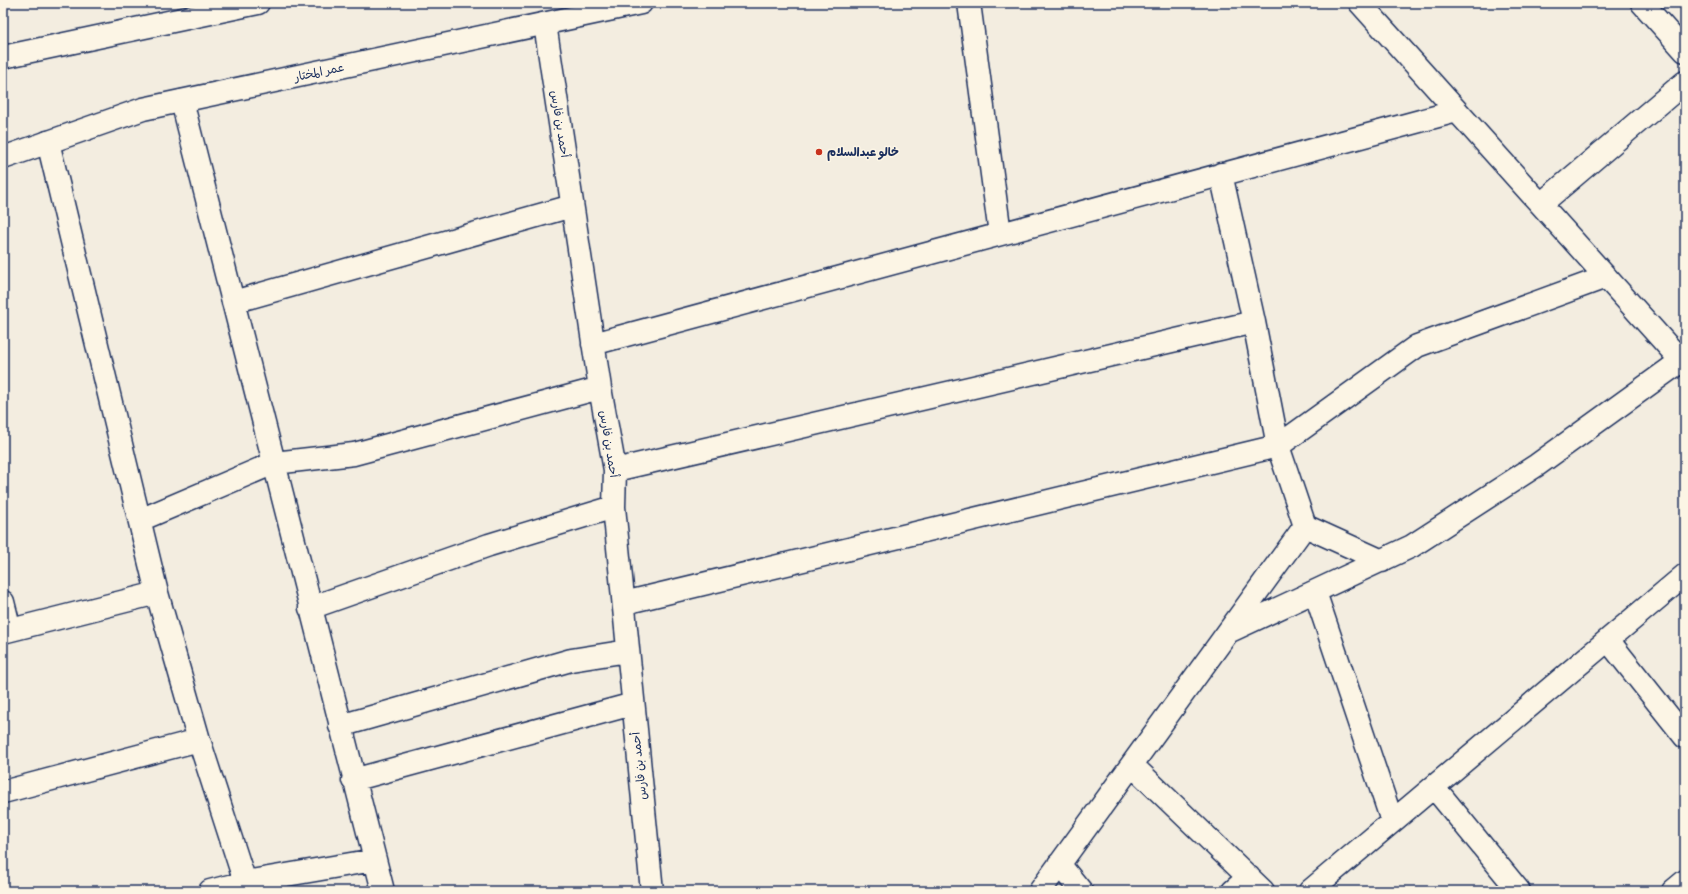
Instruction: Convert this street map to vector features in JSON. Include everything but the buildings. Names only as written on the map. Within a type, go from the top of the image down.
[{"type":"street","points":[[3,56],[258,3]]},
{"type":"street","name":"عمر المختار","points":[[3,158],[143,109],[641,3]]},
{"type":"street","points":[[969,3],[1000,234]]},
{"type":"street","points":[[1228,632],[1412,546],[1537,465],[1683,363],[1360,3]]},
{"type":"street","points":[[1642,3],[1685,51]]},
{"type":"street","name":"أحمد بن فارس","points":[[545,24],[593,344],[615,470],[614,508],[652,891]]},
{"type":"street","points":[[1541,204],[1685,82]]},
{"type":"street","points":[[182,101],[383,891]]},
{"type":"street","points":[[593,344],[1457,111]]},
{"type":"street","points":[[48,142],[157,593],[199,740],[245,882]]},
{"type":"street","points":[[1221,174],[1254,322],[1278,446],[1305,526],[1382,561]]},
{"type":"street","points":[[233,302],[572,206]]},
{"type":"street","points":[[624,603],[1278,446],[1417,346],[1606,277]]},
{"type":"street","points":[[615,470],[1254,322]]},
{"type":"street","points":[[140,520],[274,463],[354,454],[600,388]]},
{"type":"street","points":[[310,608],[489,545],[614,508]]},
{"type":"street","points":[[1040,891],[1305,526]]},
{"type":"street","points":[[1310,891],[1685,575]]},
{"type":"street","points":[[1315,592],[1392,821]]},
{"type":"street","points":[[3,602],[6,631],[157,593]]},
{"type":"street","points":[[1608,640],[1685,737]]},
{"type":"street","points":[[340,726],[571,660],[628,651]]},
{"type":"street","points":[[354,780],[633,704]]},
{"type":"street","points":[[3,792],[199,740]]},
{"type":"street","points":[[1132,765],[1249,886]]},
{"type":"street","points":[[1434,787],[1520,891]]},
{"type":"street","points":[[210,891],[245,882],[374,860]]},
{"type":"street","points":[[1059,864],[1082,891]]},
{"type":"street","points":[[1673,891],[1685,881]]},
{"type":"place","name":"خالو عبدالسلام","points":[[819,152]]}]
